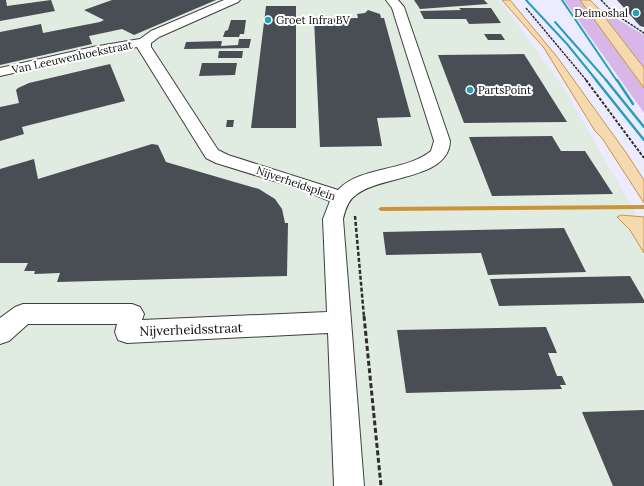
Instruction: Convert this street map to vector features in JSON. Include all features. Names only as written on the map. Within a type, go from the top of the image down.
[{"type":"street","points":[[144,42],[155,34],[234,0]]},
{"type":"street","name":"Nijverheidsplein","points":[[144,42],[144,47],[212,154],[222,159],[304,184],[349,205],[358,185],[433,160],[441,150],[442,141],[398,7],[392,0]]},
{"type":"street","name":"Van Leeuwenhoekstraat","points":[[0,72],[99,50],[144,42]]},
{"type":"street","points":[[349,205],[334,219],[349,486]]},
{"type":"street","name":"Nijverheidsstraat","points":[[0,333],[23,314],[132,314],[127,332],[340,322]]},
{"type":"path","points":[[601,0],[615,14],[644,32]]},
{"type":"path","points":[[526,8],[594,89],[644,158]]},
{"type":"path","points":[[349,205],[359,264],[381,486]]},
{"type":"shaded area","points":[[0,0],[498,0],[506,8],[565,90],[644,228],[644,486],[0,486]]},
{"type":"shaded area","points":[[502,0],[510,0],[558,58],[627,154],[644,180],[644,203],[602,138],[595,131],[544,48]]},
{"type":"shaded area","points":[[564,0],[580,0],[644,88],[644,113]]},
{"type":"shaded area","points":[[580,0],[590,0],[597,7],[644,68],[644,88]]},
{"type":"shaded area","points":[[597,7],[644,35],[644,68]]},
{"type":"shaded area","points":[[621,215],[644,217],[644,253],[630,230],[617,217]]},
{"type":"building","points":[[0,0],[6,0],[7,6],[51,0],[55,11],[0,21]]},
{"type":"building","points":[[112,0],[216,0],[134,35],[122,29],[89,36],[92,44],[0,65],[0,32],[41,24],[43,33],[100,22],[104,20],[84,10]]},
{"type":"building","points":[[414,0],[484,0],[488,4],[420,9]]},
{"type":"building","name":"Deimoshal","points":[[617,0],[644,0],[644,27],[640,26]]},
{"type":"building","points":[[266,6],[296,6],[296,128],[251,128]]},
{"type":"building","points":[[459,8],[491,8],[501,23],[469,24],[466,19],[424,19],[420,11],[461,10]]},
{"type":"building","points":[[368,10],[380,14],[381,18],[384,18],[411,117],[377,118],[382,146],[320,147],[314,19],[358,18],[357,14],[365,13]]},
{"type":"building","points":[[231,20],[246,20],[244,34],[240,34],[239,37],[223,37],[225,31],[228,30]]},
{"type":"building","points":[[484,34],[501,34],[505,40],[488,40]]},
{"type":"building","points":[[239,39],[251,39],[249,48],[184,49],[186,42],[222,41],[221,46],[238,45]]},
{"type":"building","points":[[219,51],[243,51],[242,58],[218,58]]},
{"type":"building","points":[[524,54],[567,122],[464,123],[438,55]]},
{"type":"building","points":[[202,63],[237,63],[235,75],[199,76]]},
{"type":"building","points":[[110,64],[125,101],[22,127],[24,134],[0,141],[0,107],[19,103],[16,90],[18,88],[29,83]]},
{"type":"building","points":[[227,120],[234,120],[233,127],[226,127]]},
{"type":"building","points":[[552,136],[561,151],[585,151],[613,194],[492,196],[469,137]]},
{"type":"building","points":[[152,144],[158,145],[166,162],[259,189],[275,199],[282,209],[285,223],[288,223],[287,276],[57,282],[60,273],[34,274],[35,271],[24,271],[28,263],[0,263],[0,169],[34,159],[38,179]]},
{"type":"building","points":[[564,228],[586,272],[488,275],[481,253],[386,255],[383,232]]},
{"type":"building","points":[[630,276],[644,300],[644,303],[499,306],[490,279]]},
{"type":"building","points":[[546,327],[557,353],[548,353],[557,376],[562,376],[566,385],[560,385],[562,389],[406,393],[397,330]]},
{"type":"building","points":[[644,410],[644,486],[613,486],[582,412]]},
{"type":"waterway","points":[[381,209],[644,207]]},
{"type":"railway","points":[[526,0],[567,44],[597,81]]},
{"type":"railway","points":[[562,0],[617,81]]},
{"type":"railway","points":[[555,22],[607,81]]},
{"type":"railway","points":[[596,80],[644,140]]},
{"type":"railway","points":[[606,80],[644,127]]},
{"type":"railway","points":[[617,80],[633,104]]},
{"type":"place","name":"Deimoshal","points":[[636,13]]},
{"type":"place","name":"Groet Infra BV","points":[[268,20]]},
{"type":"place","name":"PartsPoint","points":[[470,90]]}]
